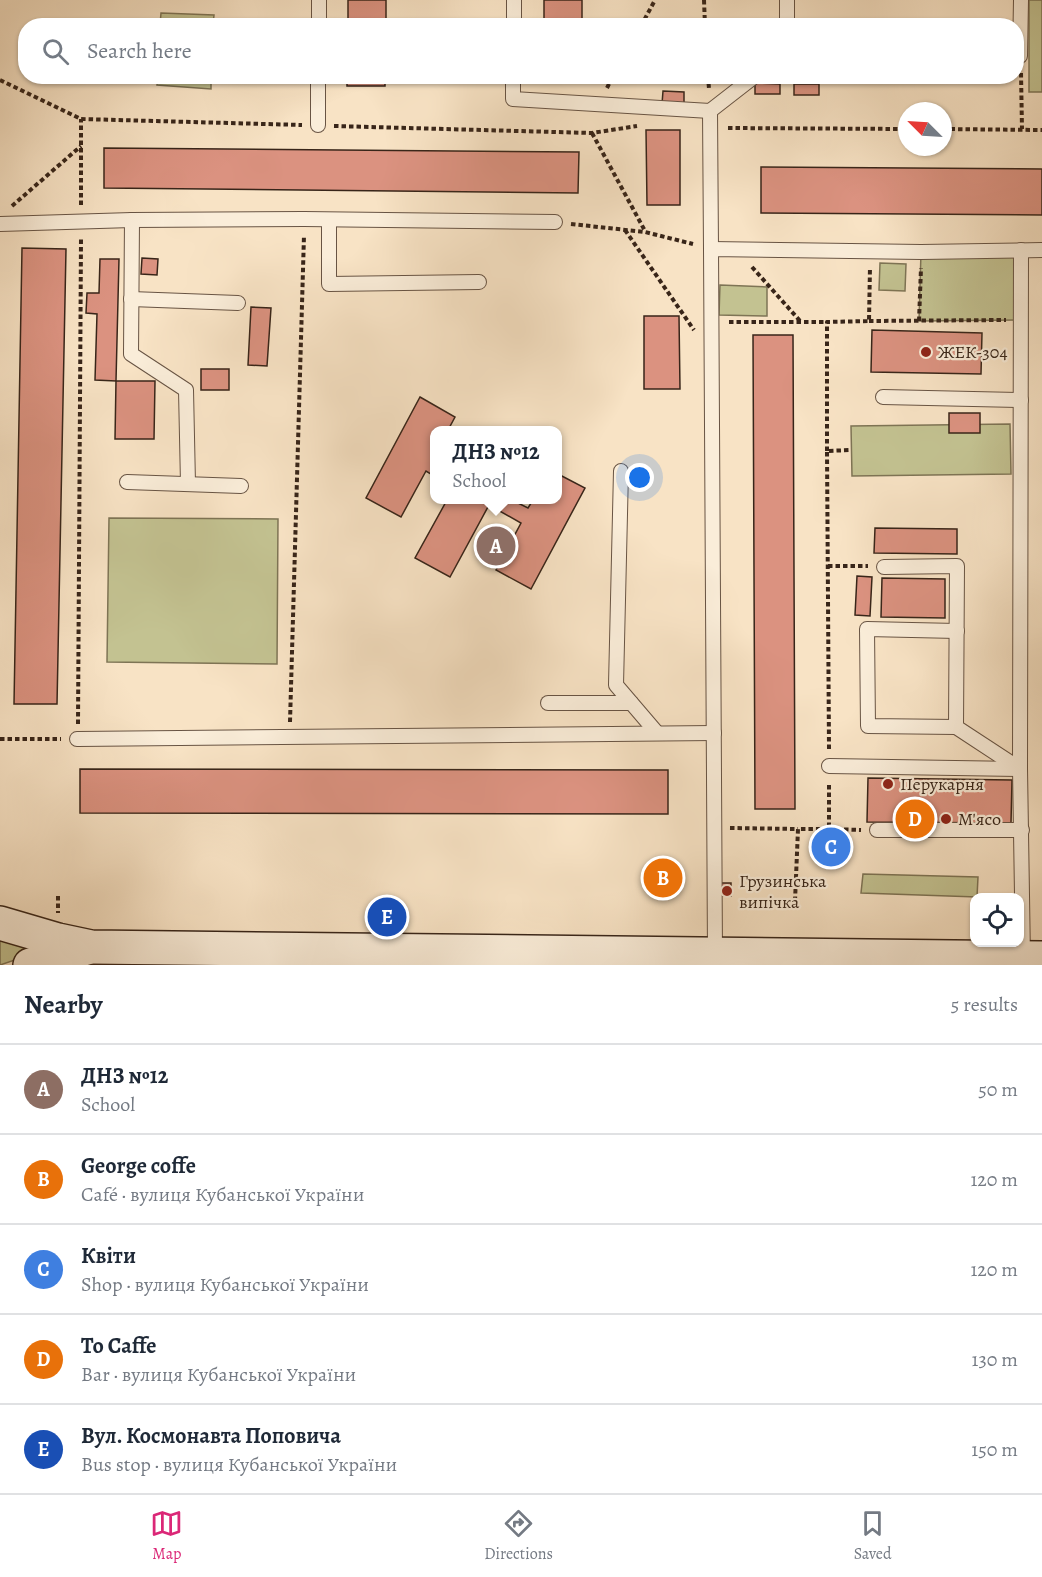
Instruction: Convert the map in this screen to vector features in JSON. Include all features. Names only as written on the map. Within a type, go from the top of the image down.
[{"type":"street","points":[[0,923],[58,940],[91,946],[382,957],[715,954],[838,960],[1033,958]]},
{"type":"street","points":[[30,965],[91,946]]},
{"type":"lane","points":[[319,0],[319,18]]},
{"type":"lane","points":[[514,0],[514,18]]},
{"type":"lane","points":[[787,0],[787,18]]},
{"type":"lane","points":[[1020,18],[1021,0]]},
{"type":"lane","points":[[318,84],[318,125]]},
{"type":"lane","points":[[513,84],[513,99],[710,111],[745,84]]},
{"type":"lane","points":[[710,111],[715,954]]},
{"type":"lane","points":[[0,224],[132,220],[304,219],[555,222]]},
{"type":"lane","points":[[132,220],[131,354],[186,390],[188,484]]},
{"type":"lane","points":[[329,220],[329,284],[479,282]]},
{"type":"lane","points":[[711,249],[921,252],[1042,250]]},
{"type":"lane","points":[[1021,250],[1020,769],[1022,830],[1033,958]]},
{"type":"lane","points":[[131,299],[238,303]]},
{"type":"lane","points":[[883,397],[1021,400]]},
{"type":"lane","points":[[621,471],[616,685],[657,733]]},
{"type":"lane","points":[[127,483],[241,486]]},
{"type":"lane","points":[[884,567],[957,566],[956,727]]},
{"type":"lane","points":[[957,631],[867,629],[868,726],[956,727],[1020,769]]},
{"type":"lane","points":[[548,703],[631,703]]},
{"type":"lane","points":[[77,739],[714,733]]},
{"type":"lane","points":[[829,766],[1020,769]]},
{"type":"lane","points":[[877,830],[1022,830]]},
{"type":"path","points":[[645,18],[655,0]]},
{"type":"path","points":[[704,0],[705,18]]},
{"type":"path","points":[[0,80],[81,118],[592,133],[626,129],[644,124]]},
{"type":"path","points":[[1020,84],[1022,129]]},
{"type":"path","points":[[0,739],[77,739],[81,118]]},
{"type":"path","points":[[711,128],[898,129]]},
{"type":"path","points":[[952,129],[1042,130]]},
{"type":"path","points":[[592,133],[645,232]]},
{"type":"path","points":[[8,210],[82,146]]},
{"type":"path","points":[[289,738],[304,219]]},
{"type":"path","points":[[555,222],[645,232],[711,249]]},
{"type":"path","points":[[624,230],[711,355]]},
{"type":"path","points":[[736,249],[801,322]]},
{"type":"path","points":[[869,321],[870,251]]},
{"type":"path","points":[[919,321],[921,252]]},
{"type":"path","points":[[711,322],[1021,320]]},
{"type":"path","points":[[827,322],[829,830]]},
{"type":"path","points":[[827,451],[851,450]]},
{"type":"path","points":[[828,566],[884,567]]},
{"type":"path","points":[[714,827],[877,830]]},
{"type":"path","points":[[795,901],[798,829]]},
{"type":"shaded area","points":[[1029,0],[1042,0],[1042,92],[1029,92]]},
{"type":"shaded area","points":[[161,13],[214,15],[214,18],[161,18]]},
{"type":"shaded area","points":[[211,84],[211,89],[157,85]]},
{"type":"shaded area","points":[[1021,250],[1021,320],[919,321],[921,252]]},
{"type":"shaded area","points":[[880,263],[906,264],[905,291],[879,290]]},
{"type":"shaded area","points":[[720,285],[767,287],[767,316],[719,315]]},
{"type":"shaded area","points":[[1010,424],[1011,474],[852,476],[851,426]]},
{"type":"shaded area","points":[[109,518],[278,519],[277,664],[107,662]]},
{"type":"shaded area","points":[[863,874],[978,877],[977,893],[970,893],[970,897],[861,893]]},
{"type":"shaded area","points":[[0,934],[47,949],[0,965]]},
{"type":"building","points":[[348,0],[386,0],[386,18],[348,18]]},
{"type":"building","points":[[544,0],[582,0],[582,18],[544,18]]},
{"type":"building","points":[[347,84],[385,84],[385,86],[347,86]]},
{"type":"building","points":[[755,84],[780,84],[780,94],[755,94]]},
{"type":"building","points":[[794,84],[819,84],[819,95],[794,95]]},
{"type":"building","points":[[663,91],[684,92],[684,105],[662,104]]},
{"type":"building","points":[[646,130],[680,130],[680,205],[647,205]]},
{"type":"building","points":[[104,148],[579,152],[578,193],[104,188]]},
{"type":"building","points":[[761,167],[1042,169],[1042,215],[761,213]]},
{"type":"building","points":[[22,248],[66,249],[57,704],[14,704]]},
{"type":"building","points":[[142,258],[158,259],[157,275],[141,274]]},
{"type":"building","points":[[100,259],[119,259],[116,381],[95,380],[97,314],[86,313],[87,293],[99,293]]},
{"type":"building","points":[[251,307],[271,308],[267,366],[248,365]]},
{"type":"building","points":[[644,316],[679,316],[680,389],[644,389]]},
{"type":"building","name":"ЖЕК-304","points":[[872,330],[982,333],[981,374],[871,372]]},
{"type":"building","points":[[753,335],[793,335],[795,809],[755,809]]},
{"type":"building","points":[[201,369],[229,369],[229,390],[201,390]]},
{"type":"building","points":[[116,381],[155,381],[154,439],[115,439]]},
{"type":"building","points":[[420,397],[455,417],[450,426],[430,426],[430,474],[426,471],[401,517],[366,498]]},
{"type":"building","points":[[949,413],[980,413],[980,433],[949,433]]},
{"type":"building","points":[[562,476],[585,488],[531,589],[496,570],[521,523],[489,505],[450,577],[415,558],[445,504],[520,504],[528,508],[530,504],[562,504]]},
{"type":"building","points":[[875,528],[957,529],[957,554],[874,553]]},
{"type":"building","points":[[857,576],[872,577],[870,616],[855,615]]},
{"type":"building","points":[[882,578],[945,579],[945,618],[881,617]]},
{"type":"building","points":[[80,769],[668,770],[668,814],[80,813]]},
{"type":"building","points":[[868,778],[1012,780],[1011,823],[867,822]]},
{"type":"building","points":[[820,839],[842,839],[842,856],[820,855]]},
{"type":"building","points":[[653,868],[674,870],[673,887],[652,885]]},
{"type":"building","points":[[719,883],[731,883],[731,896],[719,896]]},
{"type":"place","name":"ЖЕК-304","points":[[926,352]]},
{"type":"place","name":"ДНЗ №12","points":[[496,546]]},
{"type":"place","name":"Перукарня","points":[[888,784]]},
{"type":"place","name":"To Caffe","points":[[915,819]]},
{"type":"place","name":"М'ясо","points":[[946,819]]},
{"type":"place","name":"Квіти","points":[[831,847]]},
{"type":"place","name":"George coffe","points":[[663,878]]},
{"type":"place","name":"Грузинська випічка","points":[[727,891]]},
{"type":"place","name":"Вул. Космонавта Поповича","points":[[387,917]]}]
